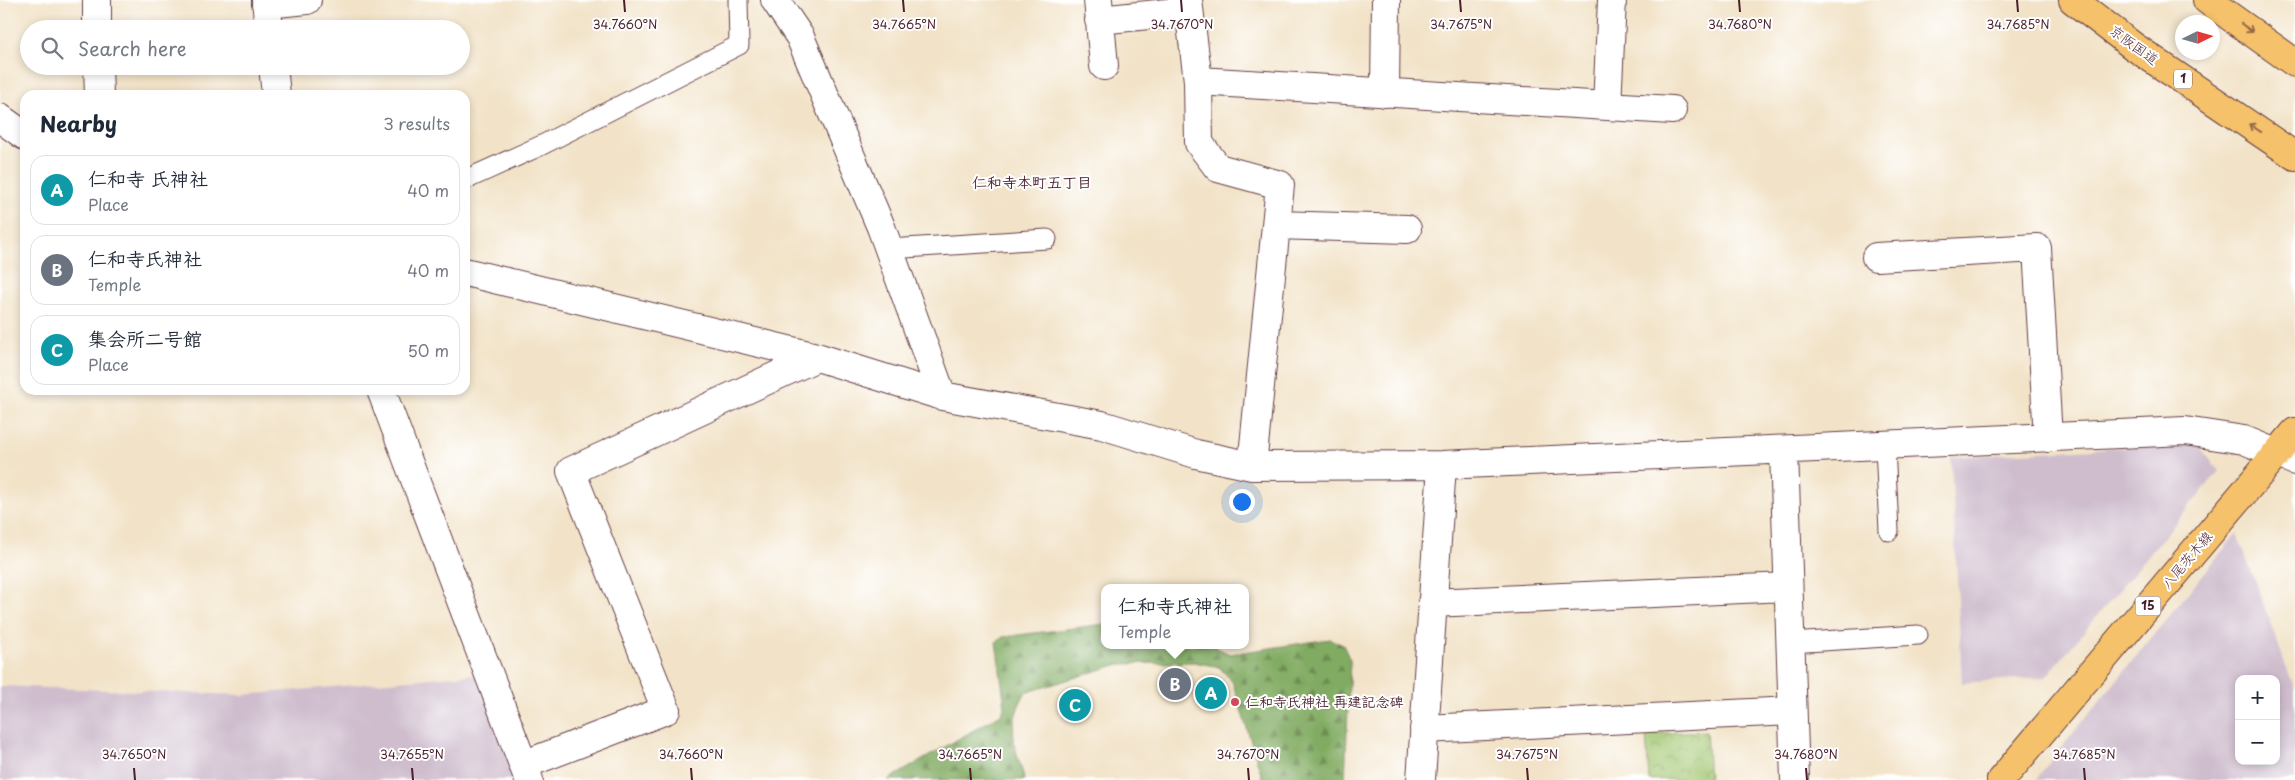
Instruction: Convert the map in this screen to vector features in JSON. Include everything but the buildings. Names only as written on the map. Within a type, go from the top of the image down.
[{"type":"main road","name":"京阪国道","points":[[2073,0],[2133,46],[2295,156]]},
{"type":"main road","points":[[2207,0],[2295,63]]},
{"type":"main road","name":"八尾茨木線","points":[[2001,780],[2286,457],[2295,432]]},
{"type":"street","points":[[97,0],[97,20]]},
{"type":"street","points":[[267,11],[308,0]]},
{"type":"street","points":[[775,0],[800,37],[889,249],[942,396]]},
{"type":"street","points":[[1385,93],[1386,0]]},
{"type":"street","points":[[1607,106],[1612,0]]},
{"type":"street","points":[[1104,66],[1098,10],[1188,6],[1198,81],[1199,143],[1218,168],[1280,185],[1252,466]]},
{"type":"street","points":[[98,75],[99,90]]},
{"type":"street","points":[[274,75],[275,90]]},
{"type":"street","points":[[1198,81],[1672,110]]},
{"type":"street","points":[[0,118],[20,132]]},
{"type":"street","points":[[1276,224],[1407,229]]},
{"type":"street","points":[[1876,258],[2037,248],[2048,438]]},
{"type":"street","points":[[470,273],[817,357],[942,396],[1102,425],[1196,454],[1252,466],[1442,465],[2185,432],[2244,440],[2286,457]]},
{"type":"street","points":[[383,395],[526,773],[666,710],[572,472],[817,357]]},
{"type":"street","points":[[1784,451],[1794,780]]},
{"type":"street","points":[[1421,780],[1442,465]]},
{"type":"street","points":[[1432,603],[1788,587]]},
{"type":"street","points":[[1424,729],[1792,711]]},
{"type":"lane","points":[[470,178],[542,145],[739,45],[738,0]]},
{"type":"lane","points":[[889,249],[1047,240]]},
{"type":"lane","points":[[1885,446],[1889,531]]},
{"type":"lane","points":[[1790,643],[1918,635]]},
{"type":"shaded area","points":[[2197,443],[2219,471],[2046,677],[1962,683],[1951,457]]},
{"type":"shaded area","points":[[2237,533],[2295,690],[2295,780],[2035,780]]},
{"type":"shaded area","points":[[477,674],[519,780],[0,780],[0,686],[243,695]]},
{"type":"green space","points":[[1101,625],[1101,649],[1218,649],[1230,654],[1330,639],[1343,645],[1350,660],[1345,780],[1263,780],[1232,681],[1219,667],[1194,662],[1119,664],[1025,693],[1015,716],[1014,736],[1025,780],[888,780],[1001,714],[1005,707],[996,642],[1003,637]]},
{"type":"green space","points":[[1706,731],[1709,779],[1649,780],[1646,734]]},
{"type":"place","name":"仁和寺氏神社","points":[[1175,684]]},
{"type":"place","name":"仁和寺 氏神社","points":[[1211,693]]},
{"type":"place","name":"仁和寺氏神社 再建記念碑","points":[[1235,702]]},
{"type":"place","name":"集会所二号館","points":[[1075,705]]},
{"type":"district","name":"仁和寺本町五丁目","points":[[1032,183]]}]
